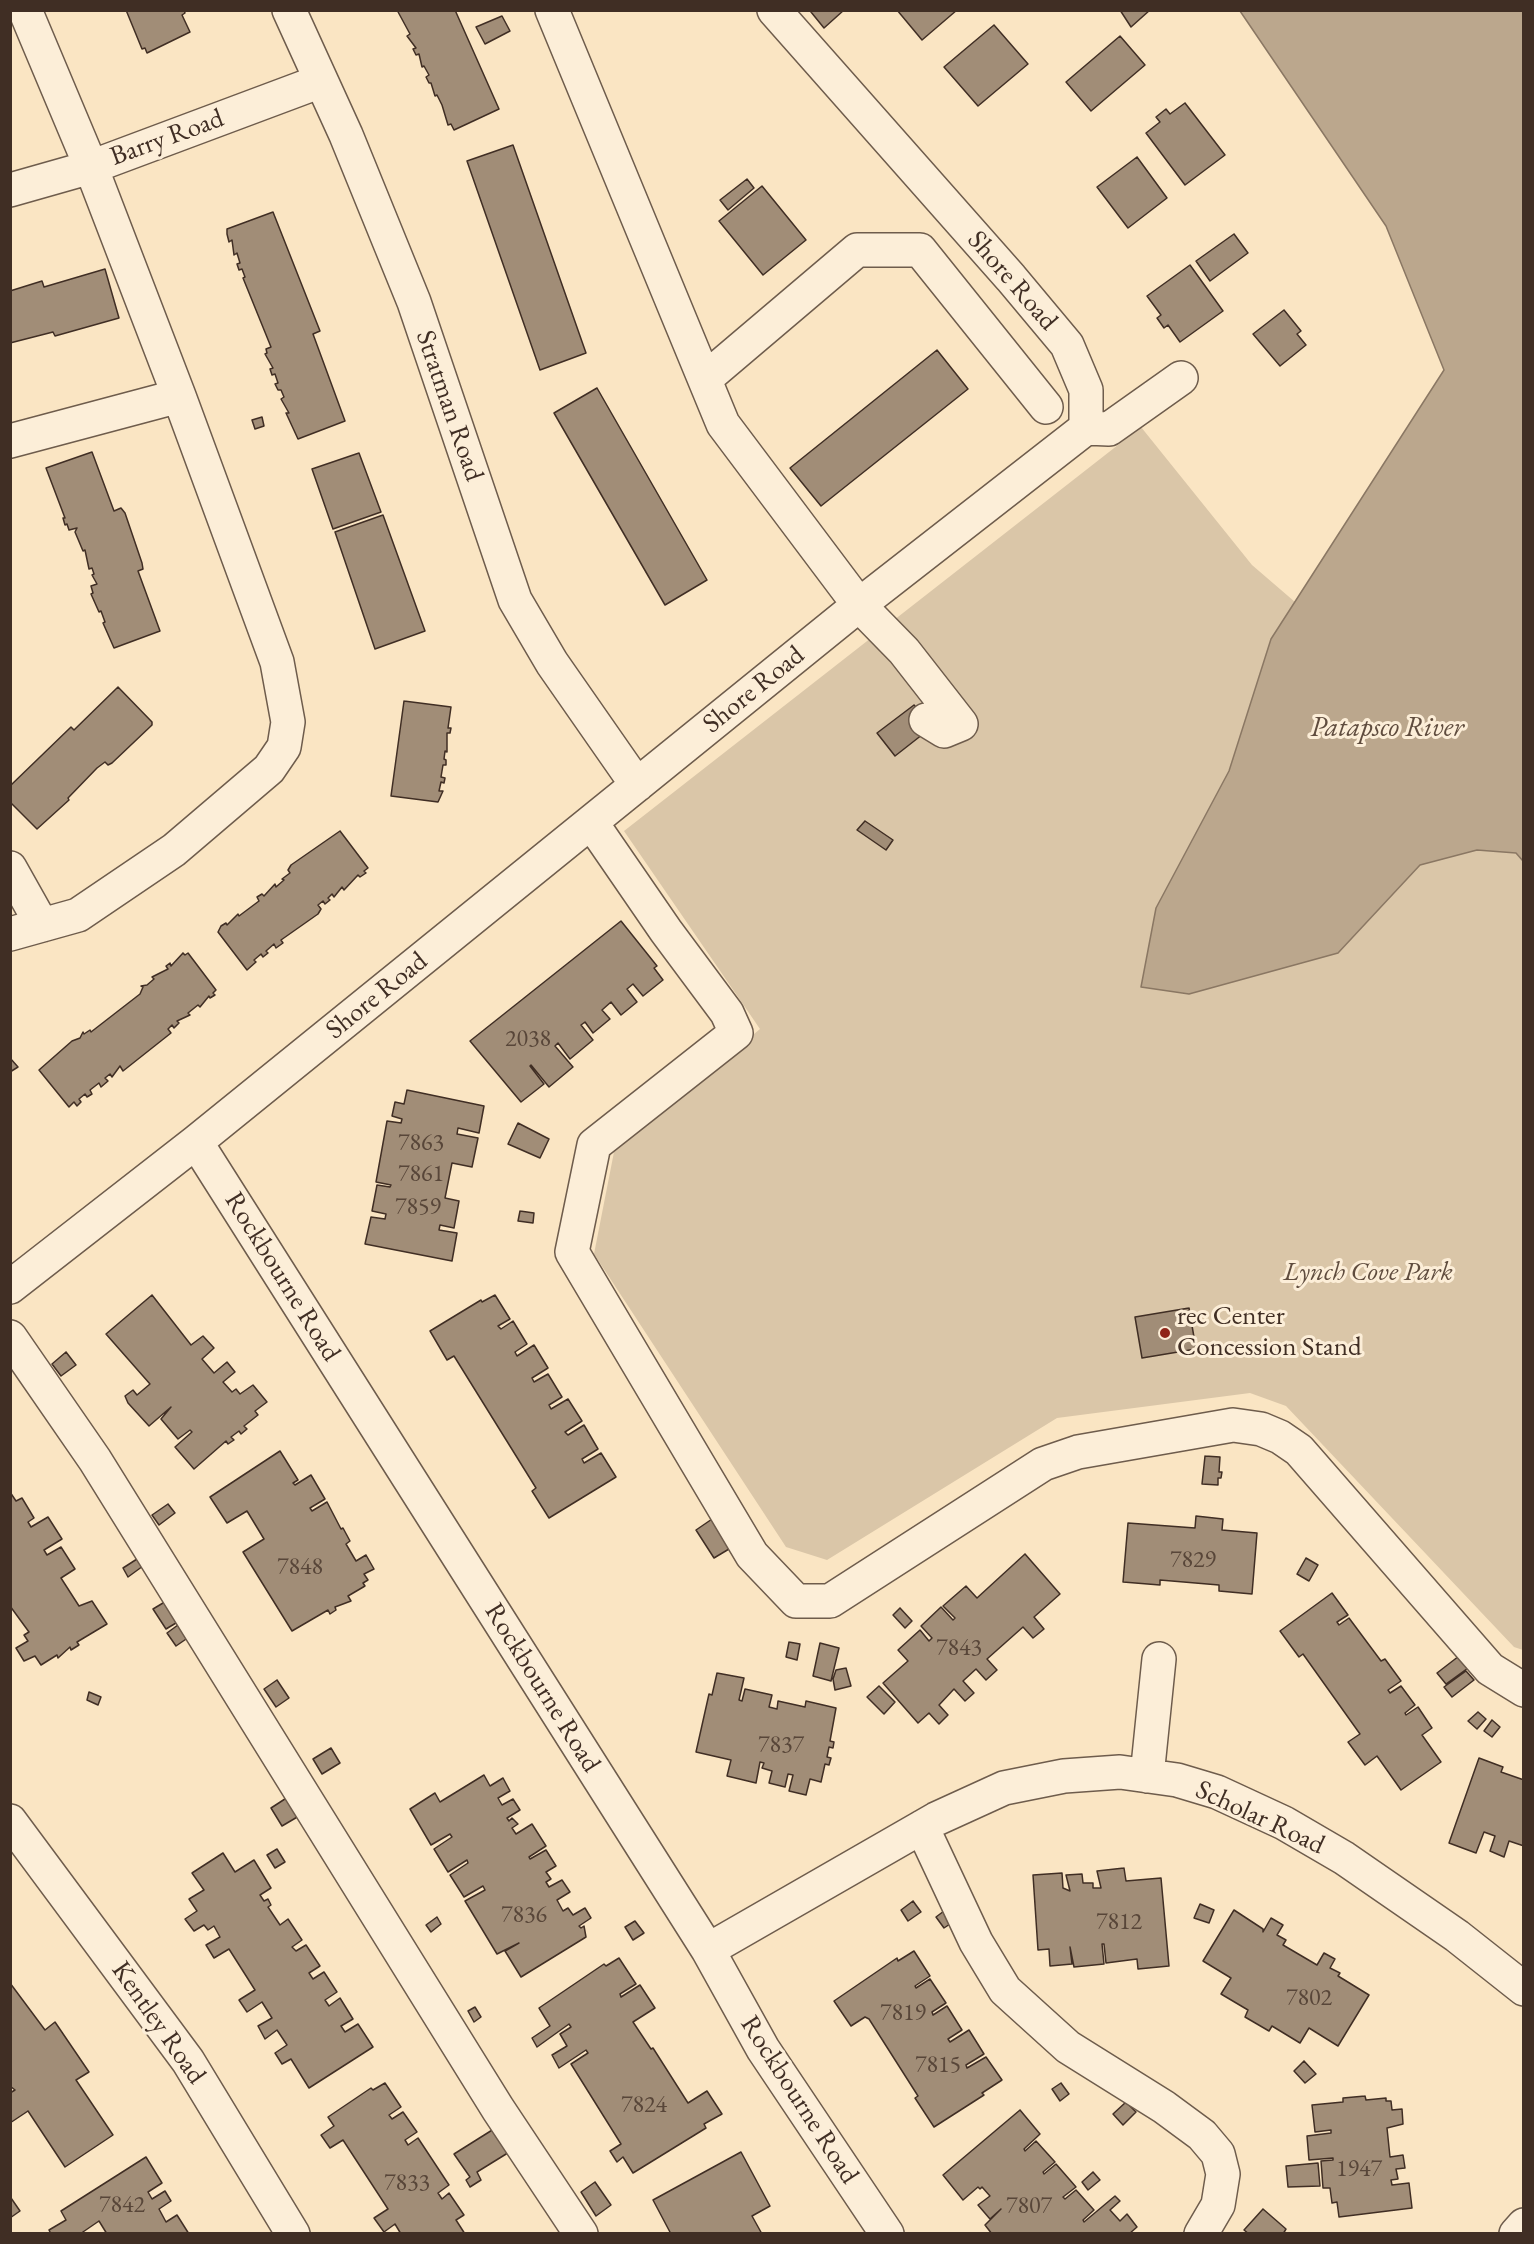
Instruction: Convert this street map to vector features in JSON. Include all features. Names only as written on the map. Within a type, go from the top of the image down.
[{"type":"street","points":[[10,934],[78,915],[174,850],[269,769],[284,747],[288,722],[277,662],[179,396],[91,167],[25,10]]},
{"type":"street","name":"Stratman Road","points":[[290,10],[414,302],[515,600],[552,663],[637,785]]},
{"type":"street","points":[[552,10],[723,423],[859,604],[904,651],[962,724],[944,731],[926,720]]},
{"type":"street","name":"Shore Road","points":[[10,1287],[196,1142],[859,604],[1086,428],[1086,390],[1067,345],[1011,278],[774,10]]},
{"type":"street","name":"Barry Road","points":[[10,190],[91,167],[321,81]]},
{"type":"street","points":[[705,379],[857,250],[920,250],[1046,407]]},
{"type":"street","points":[[1086,428],[1108,429],[1181,378]]},
{"type":"street","points":[[10,441],[179,396]]},
{"type":"street","points":[[591,822],[666,931],[727,1013],[736,1033],[594,1145],[572,1252],[752,1555],[796,1601],[830,1601],[1043,1464],[1078,1452],[1233,1425],[1261,1430],[1280,1437],[1299,1450],[1490,1670],[1524,1690]]},
{"type":"street","points":[[10,868],[42,925]]},
{"type":"street","name":"Rockbourne Road","points":[[196,1142],[708,1950],[763,2049],[887,2234]]},
{"type":"street","points":[[10,1337],[95,1460],[498,2109],[581,2234]]},
{"type":"street","points":[[1147,1776],[1159,1659]]},
{"type":"street","name":"Scholar Road","points":[[708,1950],[922,1827],[1004,1788],[1064,1776],[1120,1773],[1177,1780],[1217,1792],[1284,1823],[1344,1858],[1458,1936],[1524,1989]]},
{"type":"street","name":"Kentley Road","points":[[10,1821],[188,2061],[293,2234]]},
{"type":"street","points":[[922,1827],[976,1942],[1005,1990],[1068,2047],[1164,2107],[1202,2134],[1218,2154],[1223,2174],[1218,2205],[1201,2234]]},
{"type":"street","points":[[1516,2234],[1524,2225]]},
{"type":"green space","name":"Lynch Cove Park","points":[[1141,427],[1252,565],[1295,602],[1271,639],[1229,771],[1156,908],[1338,953],[1420,865],[1477,850],[1516,853],[1523,861],[1523,1650],[1514,1647],[1286,1406],[1250,1393],[1057,1418],[827,1560],[786,1547],[594,1254],[614,1152],[760,1029],[624,831]]},
{"type":"water","name":"Patapsco River","points":[[1240,11],[1523,11],[1523,861],[1516,853],[1477,850],[1420,865],[1338,953],[1189,994],[1141,987],[1156,908],[1229,771],[1271,639],[1444,370],[1386,226]]},
{"type":"building","points":[[126,10],[184,10],[185,13],[182,15],[190,32],[147,53],[145,48],[142,49]]},
{"type":"building","points":[[397,10],[455,10],[499,109],[454,130],[451,124],[448,125],[442,105],[426,77],[429,75],[424,66],[422,67],[419,54],[416,55],[413,49],[416,48],[407,36],[410,34]]},
{"type":"building","points":[[813,10],[844,10],[824,28],[811,12]]},
{"type":"building","points":[[897,10],[957,10],[922,40]]},
{"type":"building","points":[[1120,10],[1150,10],[1131,27]]},
{"type":"building","points":[[502,16],[510,31],[485,44],[476,27]]},
{"type":"building","points":[[994,25],[1028,64],[978,106],[944,67]]},
{"type":"building","points":[[1120,36],[1145,65],[1091,111],[1066,82]]},
{"type":"building","points":[[1185,103],[1225,155],[1185,185],[1146,133],[1160,122],[1156,117],[1166,109],[1170,114]]},
{"type":"building","points":[[513,145],[586,353],[540,370],[467,161]]},
{"type":"building","points":[[1137,157],[1167,198],[1128,228],[1097,187]]},
{"type":"building","points":[[747,179],[754,188],[728,210],[720,200]]},
{"type":"building","points":[[762,186],[806,240],[763,275],[719,221]]},
{"type":"building","points":[[273,212],[320,331],[313,334],[345,421],[298,439],[286,413],[289,413],[281,399],[284,397],[275,384],[278,383],[275,374],[272,375],[270,369],[273,368],[265,354],[266,349],[271,347],[243,278],[245,277],[242,269],[239,270],[237,264],[240,263],[237,253],[234,255],[232,240],[229,242],[227,234],[227,229]]},
{"type":"building","points":[[1234,234],[1248,253],[1210,281],[1196,261]]},
{"type":"building","points":[[1190,265],[1223,311],[1180,342],[1168,325],[1164,328],[1157,318],[1161,315],[1147,296]]},
{"type":"building","points":[[105,269],[119,318],[55,336],[53,332],[10,343],[10,291],[42,281],[44,287]]},
{"type":"building","points":[[1284,310],[1301,331],[1297,334],[1306,345],[1280,366],[1253,334]]},
{"type":"building","points":[[937,350],[968,389],[821,506],[790,468]]},
{"type":"building","points":[[597,388],[707,580],[665,605],[554,413]]},
{"type":"building","points":[[262,417],[264,426],[255,429],[252,420]]},
{"type":"building","points":[[92,452],[114,511],[121,508],[125,513],[142,563],[143,569],[138,571],[160,631],[114,648],[103,623],[105,622],[101,611],[99,612],[91,594],[93,593],[91,586],[97,584],[92,575],[94,574],[92,568],[89,569],[85,550],[83,551],[75,532],[77,528],[69,530],[67,524],[65,525],[63,518],[65,518],[46,468]]},
{"type":"building","points":[[359,453],[381,512],[333,529],[312,469]]},
{"type":"building","points":[[383,515],[425,631],[375,649],[335,532]]},
{"type":"building","points":[[118,687],[152,722],[152,725],[112,763],[108,765],[105,762],[97,768],[68,798],[69,800],[37,829],[10,802],[10,786],[71,727],[74,730]]},
{"type":"building","points":[[404,701],[451,707],[448,728],[451,728],[450,733],[447,733],[447,752],[445,751],[444,759],[446,765],[443,765],[441,777],[445,778],[444,783],[441,782],[439,791],[443,791],[438,802],[391,796]]},
{"type":"building","points":[[914,705],[932,727],[895,756],[877,733]]},
{"type":"building","points":[[865,821],[893,840],[886,850],[857,830]]},
{"type":"building","points":[[340,831],[368,868],[364,871],[366,873],[360,877],[358,875],[344,890],[342,887],[334,897],[332,894],[328,898],[330,900],[325,904],[323,901],[318,905],[321,909],[318,914],[281,940],[283,943],[276,948],[274,944],[263,957],[261,954],[247,970],[218,932],[221,926],[226,923],[227,925],[238,914],[239,916],[259,901],[257,897],[262,894],[264,896],[275,884],[276,887],[284,880],[282,879],[290,873],[288,870],[291,865]]},
{"type":"building","points":[[621,921],[657,966],[654,968],[663,980],[643,996],[633,984],[627,989],[637,1002],[621,1015],[611,1002],[602,1010],[610,1019],[593,1033],[585,1022],[581,1025],[593,1040],[570,1059],[558,1043],[555,1046],[573,1067],[549,1087],[531,1065],[544,1084],[521,1102],[470,1041]]},
{"type":"building","points":[[183,953],[185,955],[188,953],[216,990],[213,993],[215,995],[210,998],[209,996],[200,1007],[198,1005],[188,1013],[190,1015],[177,1021],[179,1023],[174,1028],[172,1025],[168,1029],[171,1033],[123,1071],[120,1066],[112,1077],[110,1074],[105,1078],[108,1081],[101,1087],[99,1083],[90,1090],[92,1094],[87,1097],[85,1094],[79,1099],[81,1102],[77,1106],[74,1102],[69,1107],[39,1070],[72,1041],[80,1038],[83,1032],[84,1034],[90,1030],[91,1032],[140,994],[143,987],[141,986],[147,985],[154,979],[152,977],[168,969],[166,966],[170,963],[171,966]]},
{"type":"building","points":[[10,1058],[18,1067],[10,1072]]},
{"type":"building","points":[[407,1090],[484,1106],[479,1133],[458,1128],[457,1134],[478,1138],[472,1167],[452,1163],[445,1198],[459,1201],[454,1228],[440,1225],[439,1230],[457,1233],[452,1261],[365,1244],[371,1217],[385,1219],[386,1214],[372,1211],[377,1185],[390,1187],[391,1185],[376,1182],[387,1121],[401,1123],[402,1119],[392,1116],[395,1102],[404,1104]]},
{"type":"building","points":[[518,1123],[549,1139],[540,1158],[508,1144]]},
{"type":"building","points":[[520,1211],[534,1213],[533,1223],[518,1221]]},
{"type":"building","points":[[152,1295],[191,1345],[203,1336],[214,1348],[202,1359],[214,1373],[227,1362],[235,1372],[223,1382],[232,1392],[236,1389],[240,1394],[253,1385],[267,1402],[255,1411],[258,1415],[244,1426],[247,1429],[231,1437],[234,1440],[228,1444],[226,1441],[194,1469],[175,1447],[192,1432],[190,1430],[178,1439],[161,1419],[171,1407],[149,1426],[128,1403],[125,1396],[133,1390],[137,1395],[150,1384],[106,1334]]},
{"type":"building","points":[[495,1295],[510,1319],[498,1326],[501,1329],[513,1321],[527,1344],[515,1352],[517,1356],[534,1345],[548,1368],[532,1378],[534,1382],[548,1374],[562,1397],[549,1405],[551,1409],[568,1399],[582,1421],[565,1432],[568,1435],[584,1425],[598,1449],[582,1459],[584,1463],[601,1453],[616,1477],[549,1518],[532,1491],[536,1488],[454,1356],[447,1360],[430,1331],[481,1300],[482,1302]]},
{"type":"building","name":"rec Center Concession Stand","points":[[1189,1308],[1196,1349],[1142,1358],[1135,1317]]},
{"type":"building","points":[[66,1352],[76,1365],[61,1376],[52,1364]]},
{"type":"building","points":[[280,1451],[298,1480],[293,1483],[295,1485],[311,1475],[325,1499],[310,1508],[312,1511],[327,1502],[350,1541],[346,1544],[356,1561],[366,1555],[374,1569],[364,1574],[368,1580],[363,1583],[365,1586],[348,1596],[351,1601],[335,1607],[336,1610],[330,1614],[328,1610],[292,1631],[243,1552],[264,1539],[247,1511],[227,1523],[210,1497]]},
{"type":"building","points":[[1205,1456],[1220,1457],[1219,1472],[1222,1472],[1221,1478],[1218,1478],[1218,1485],[1202,1484]]},
{"type":"building","points":[[10,1492],[16,1501],[22,1498],[34,1518],[28,1522],[31,1527],[48,1517],[62,1539],[44,1550],[47,1555],[61,1547],[75,1569],[61,1578],[79,1606],[92,1601],[107,1624],[77,1642],[79,1645],[71,1650],[70,1647],[58,1658],[57,1655],[41,1665],[35,1656],[24,1661],[16,1648],[28,1641],[24,1635],[29,1632],[10,1606]]},
{"type":"building","points":[[168,1504],[175,1513],[159,1525],[152,1515]]},
{"type":"building","points":[[1196,1516],[1223,1519],[1222,1530],[1257,1533],[1252,1594],[1219,1591],[1219,1585],[1160,1580],[1160,1585],[1123,1582],[1128,1523],[1195,1528]]},
{"type":"building","points":[[715,1517],[734,1546],[714,1558],[696,1530]]},
{"type":"building","points":[[1025,1554],[1060,1594],[1034,1617],[1044,1629],[1033,1638],[1023,1627],[987,1659],[997,1670],[986,1680],[976,1669],[963,1681],[974,1693],[965,1701],[954,1689],[939,1705],[948,1715],[939,1724],[929,1713],[918,1723],[883,1683],[908,1661],[898,1650],[920,1630],[929,1641],[932,1638],[921,1626],[941,1607],[953,1620],[955,1618],[943,1606],[966,1586],[977,1598]]},
{"type":"building","points":[[1306,1558],[1318,1565],[1309,1581],[1297,1574]]},
{"type":"building","points":[[137,1559],[143,1566],[128,1577],[123,1568]]},
{"type":"building","points":[[1332,1593],[1348,1615],[1337,1622],[1339,1625],[1349,1618],[1381,1661],[1385,1659],[1401,1681],[1388,1690],[1390,1693],[1401,1686],[1415,1705],[1405,1713],[1406,1715],[1418,1707],[1432,1728],[1422,1735],[1441,1762],[1401,1790],[1377,1756],[1365,1765],[1348,1742],[1360,1734],[1303,1654],[1299,1657],[1280,1631]]},
{"type":"building","points":[[168,1600],[181,1620],[166,1629],[153,1609]]},
{"type":"building","points":[[900,1608],[912,1621],[905,1628],[893,1615]]},
{"type":"building","points":[[182,1622],[192,1635],[176,1646],[167,1633]]},
{"type":"building","points":[[789,1642],[800,1644],[797,1660],[786,1657]]},
{"type":"building","points":[[820,1643],[839,1648],[831,1681],[813,1676]]},
{"type":"building","points":[[1459,1656],[1468,1668],[1446,1684],[1437,1673]]},
{"type":"building","points":[[846,1668],[851,1686],[835,1690],[833,1679],[836,1670]]},
{"type":"building","points":[[1466,1671],[1474,1680],[1452,1697],[1444,1687]]},
{"type":"building","points":[[717,1673],[744,1678],[739,1700],[742,1701],[745,1689],[772,1695],[769,1707],[777,1709],[778,1701],[805,1707],[806,1701],[836,1708],[830,1741],[834,1742],[833,1748],[829,1747],[827,1757],[831,1758],[829,1765],[825,1764],[821,1782],[810,1779],[806,1795],[789,1791],[793,1775],[788,1774],[785,1787],[769,1783],[772,1771],[762,1768],[764,1763],[760,1762],[756,1783],[727,1776],[731,1760],[696,1752],[709,1694],[712,1695]]},
{"type":"building","points":[[277,1680],[289,1698],[276,1707],[264,1689]]},
{"type":"building","points":[[879,1686],[895,1702],[884,1714],[867,1697]]},
{"type":"building","points":[[89,1692],[101,1697],[98,1705],[87,1700]]},
{"type":"building","points":[[1478,1712],[1486,1719],[1477,1729],[1468,1721]]},
{"type":"building","points":[[1492,1720],[1500,1727],[1492,1737],[1484,1731]]},
{"type":"building","points":[[331,1748],[340,1763],[322,1774],[313,1759]]},
{"type":"building","points":[[1479,1758],[1503,1767],[1501,1772],[1524,1780],[1524,1846],[1509,1841],[1504,1857],[1490,1851],[1495,1836],[1484,1832],[1476,1853],[1449,1843]]},
{"type":"building","points":[[484,1775],[490,1786],[503,1778],[510,1791],[498,1798],[502,1805],[513,1799],[520,1810],[507,1818],[509,1821],[512,1818],[518,1824],[512,1828],[516,1834],[532,1824],[546,1846],[529,1857],[530,1859],[546,1850],[556,1866],[546,1872],[551,1879],[546,1882],[549,1887],[562,1880],[570,1892],[557,1900],[563,1911],[568,1908],[573,1915],[585,1908],[591,1918],[579,1926],[581,1928],[584,1926],[586,1937],[521,1977],[505,1951],[519,1943],[497,1954],[465,1901],[485,1890],[483,1886],[464,1897],[450,1875],[468,1863],[467,1860],[448,1872],[434,1849],[452,1837],[450,1834],[431,1845],[410,1809],[435,1793],[440,1802]]},
{"type":"building","points":[[288,1797],[299,1816],[282,1826],[271,1808]]},
{"type":"building","points":[[277,1849],[285,1862],[275,1868],[267,1855]]},
{"type":"building","points":[[223,1853],[235,1872],[254,1860],[271,1888],[260,1895],[264,1901],[268,1899],[271,1905],[268,1907],[280,1925],[288,1919],[302,1940],[292,1947],[296,1951],[306,1945],[320,1966],[309,1973],[313,1979],[324,1972],[337,1992],[325,2000],[329,2006],[340,1998],[353,2019],[341,2026],[345,2032],[358,2024],[373,2047],[309,2088],[291,2059],[282,2064],[275,2053],[287,2045],[277,2030],[265,2039],[258,2026],[272,2018],[262,2002],[247,2012],[239,2000],[255,1990],[229,1949],[214,1958],[206,1945],[220,1937],[214,1926],[208,1930],[204,1925],[194,1931],[185,1919],[197,1911],[189,1899],[204,1890],[192,1873]]},
{"type":"building","points":[[1124,1868],[1126,1881],[1161,1878],[1169,1966],[1138,1969],[1137,1959],[1106,1963],[1104,1944],[1102,1944],[1104,1964],[1074,1967],[1070,1947],[1072,1964],[1050,1966],[1049,1949],[1038,1950],[1033,1875],[1062,1873],[1063,1888],[1070,1891],[1066,1875],[1082,1874],[1083,1883],[1093,1883],[1093,1888],[1101,1888],[1097,1871]]},
{"type":"building","points":[[913,1901],[921,1912],[908,1921],[901,1910]]},
{"type":"building","points":[[1200,1904],[1214,1910],[1209,1923],[1194,1918]]},
{"type":"building","points":[[948,1908],[956,1920],[944,1928],[936,1917]]},
{"type":"building","points":[[1234,1910],[1263,1929],[1263,1932],[1271,1918],[1283,1925],[1277,1935],[1286,1940],[1283,1945],[1317,1965],[1324,1953],[1335,1959],[1330,1968],[1340,1973],[1338,1976],[1369,1995],[1338,2046],[1309,2028],[1300,2043],[1272,2026],[1269,2031],[1245,2017],[1248,2010],[1221,1994],[1231,1978],[1203,1961]]},
{"type":"building","points":[[437,1917],[441,1924],[431,1932],[426,1925]]},
{"type":"building","points":[[635,1921],[644,1933],[633,1940],[625,1927]]},
{"type":"building","points":[[914,1951],[930,1976],[915,1986],[916,1988],[930,1979],[946,2003],[932,2012],[933,2015],[947,2006],[962,2030],[948,2039],[950,2042],[969,2030],[984,2054],[966,2065],[967,2068],[986,2057],[1002,2080],[982,2093],[984,2095],[934,2127],[915,2098],[918,2096],[869,2019],[865,2017],[851,2026],[834,2001],[897,1958],[898,1961]]},
{"type":"building","points":[[619,1958],[636,1984],[620,1994],[621,1997],[640,1985],[655,2008],[633,2022],[651,2049],[653,2048],[688,2103],[707,2091],[722,2114],[704,2124],[706,2128],[633,2173],[623,2157],[617,2162],[610,2151],[621,2144],[571,2064],[588,2053],[586,2050],[559,2068],[552,2055],[567,2046],[560,2034],[571,2027],[569,2024],[537,2047],[532,2038],[550,2026],[539,2008],[604,1964],[606,1966]]},
{"type":"building","points":[[10,1983],[45,2030],[55,2022],[89,2072],[76,2080],[113,2135],[65,2167],[28,2111],[10,2123],[10,2093],[15,2090],[10,2086]]},
{"type":"building","points":[[475,2007],[481,2017],[474,2022],[468,2011]]},
{"type":"building","points":[[1304,2061],[1316,2074],[1305,2083],[1294,2071]]},
{"type":"building","points":[[385,2083],[401,2107],[389,2115],[392,2119],[403,2112],[417,2132],[405,2140],[408,2145],[418,2138],[449,2185],[438,2193],[442,2199],[449,2193],[464,2215],[456,2220],[465,2234],[401,2234],[395,2224],[384,2232],[374,2218],[388,2209],[343,2140],[330,2148],[321,2135],[334,2126],[328,2117],[371,2088],[373,2090]]},
{"type":"building","points":[[1061,2083],[1069,2094],[1060,2101],[1052,2089]]},
{"type":"building","points":[[1365,2096],[1366,2100],[1386,2098],[1386,2101],[1391,2101],[1392,2110],[1402,2109],[1403,2124],[1387,2128],[1390,2157],[1403,2155],[1405,2168],[1396,2169],[1398,2179],[1391,2180],[1392,2185],[1409,2183],[1412,2208],[1339,2217],[1337,2202],[1332,2203],[1330,2188],[1323,2188],[1321,2161],[1333,2160],[1333,2158],[1309,2160],[1307,2136],[1331,2133],[1331,2130],[1315,2132],[1312,2105],[1343,2102],[1343,2098]]},
{"type":"building","points":[[1126,2102],[1136,2112],[1123,2125],[1113,2114]]},
{"type":"building","points":[[1020,2110],[1040,2134],[1024,2149],[1025,2151],[1036,2141],[1055,2162],[1043,2172],[1044,2174],[1056,2164],[1076,2187],[1063,2197],[1065,2199],[1076,2190],[1094,2210],[1083,2220],[1084,2222],[1115,2196],[1120,2201],[1110,2210],[1120,2221],[1127,2214],[1137,2227],[1129,2234],[992,2234],[985,2225],[1001,2209],[990,2219],[978,2205],[990,2196],[982,2187],[980,2189],[978,2187],[963,2200],[943,2175]]},
{"type":"building","points":[[497,2127],[511,2151],[477,2172],[481,2180],[470,2187],[466,2180],[470,2177],[454,2154]]},
{"type":"building","points":[[741,2152],[770,2206],[752,2216],[762,2234],[671,2234],[653,2200]]},
{"type":"building","points":[[146,2157],[162,2183],[148,2192],[152,2199],[165,2191],[171,2201],[159,2209],[166,2222],[177,2215],[189,2234],[107,2234],[99,2221],[80,2234],[51,2234],[49,2230],[66,2220],[61,2211]]},
{"type":"building","points":[[1318,2163],[1320,2186],[1288,2187],[1286,2166]]},
{"type":"building","points":[[1093,2172],[1100,2180],[1088,2190],[1082,2182]]},
{"type":"building","points":[[595,2182],[611,2205],[596,2216],[581,2192]]},
{"type":"building","points":[[10,2199],[20,2211],[10,2218]]},
{"type":"building","points":[[1263,2209],[1286,2229],[1283,2234],[1249,2234],[1244,2230]]},
{"type":"place","name":"rec Center Concession Stand","points":[[1165,1333]]}]
